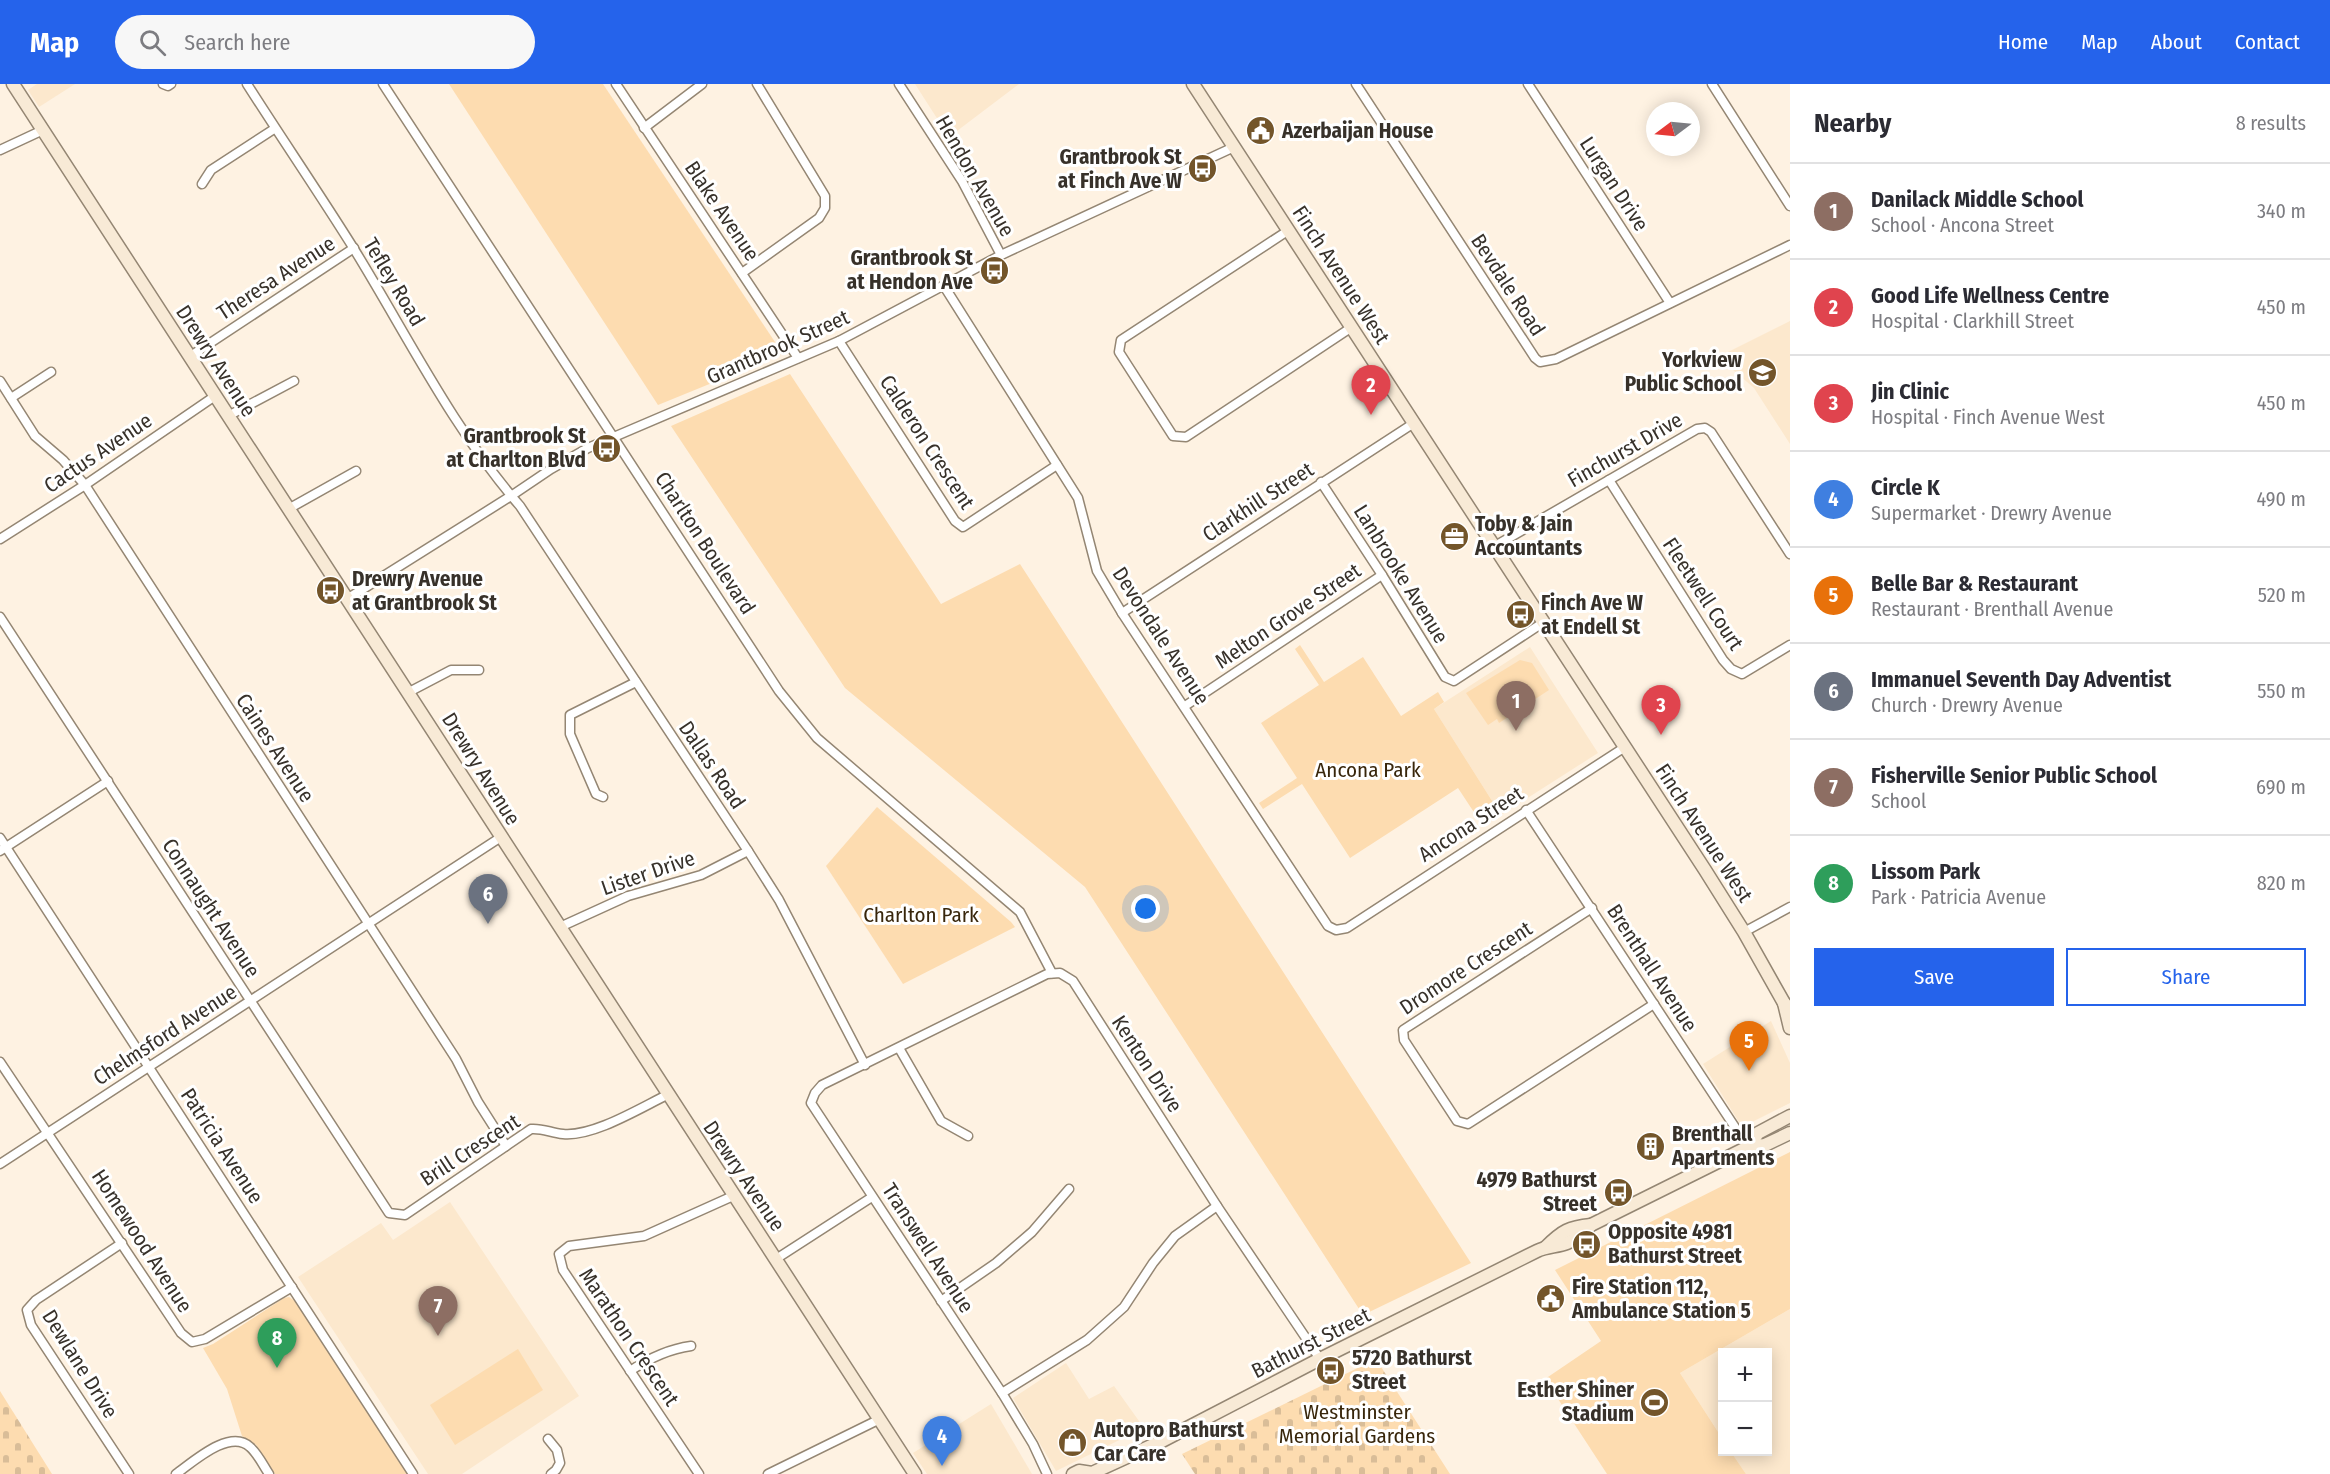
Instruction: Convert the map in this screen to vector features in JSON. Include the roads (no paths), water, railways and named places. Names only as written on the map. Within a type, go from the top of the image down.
[{"type":"main road","name":"Drewry Avenue","points":[[13,84],[915,1474]]},
{"type":"main road","name":"Finch Avenue West","points":[[1193,84],[1744,932],[1787,1007],[1790,1028]]},
{"type":"main road","name":"Bathurst Street","points":[[1748,1147],[1758,1133],[1790,1116]]},
{"type":"main road","name":"Bathurst Street","points":[[1073,1474],[1079,1471],[1092,1473],[1170,1437],[1320,1359],[1546,1247],[1577,1238],[1591,1225],[1748,1147],[1765,1145],[1790,1132]]},
{"type":"street","points":[[163,84],[168,86],[171,84]]},
{"type":"street","name":"Tefley Road","points":[[247,84],[274,129],[354,248],[437,390],[502,487],[511,496]]},
{"type":"street","name":"Charlton Boulevard","points":[[383,84],[779,691],[817,738],[1020,912],[1052,973]]},
{"type":"street","name":"Blake Avenue","points":[[616,84],[798,358]]},
{"type":"street","points":[[644,128],[702,84]]},
{"type":"street","points":[[742,273],[819,218],[825,208],[825,196],[757,84]]},
{"type":"street","name":"Hendon Avenue","points":[[899,84],[962,181],[1001,255]]},
{"type":"street","name":"Bevdale Road","points":[[1356,84],[1534,358],[1540,362],[1556,359],[1790,245]]},
{"type":"street","name":"Lurgan Drive","points":[[1528,84],[1670,303]]},
{"type":"street","points":[[1712,84],[1790,206]]},
{"type":"street","points":[[202,184],[211,170],[274,129]]},
{"type":"street","points":[[0,150],[43,130]]},
{"type":"street","name":"Grantbrook Street","points":[[347,599],[551,469],[588,448],[839,341],[1001,255],[1234,147]]},
{"type":"street","points":[[1289,230],[1121,340],[1119,352],[1173,436],[1186,437],[1352,327]]},
{"type":"street","name":"Theresa Avenue","points":[[189,357],[354,248]]},
{"type":"street","name":"Devondale Avenue","points":[[944,286],[1078,498],[1097,571],[1122,613],[1328,926],[1336,930]]},
{"type":"street","name":"Calderon Crescent","points":[[839,341],[955,521],[963,527],[1057,465]]},
{"type":"street","points":[[11,398],[51,372]]},
{"type":"street","name":"Caines Avenue","points":[[0,381],[40,442],[63,460],[85,485],[456,1059],[478,1102],[506,1146]]},
{"type":"street","points":[[228,416],[294,381]]},
{"type":"street","name":"Cactus Avenue","points":[[0,539],[85,485],[215,396]]},
{"type":"street","name":"Clarkhill Street","points":[[1122,613],[1414,423]]},
{"type":"street","name":"Finchurst Drive","points":[[1495,546],[1697,429],[1705,428],[1711,432],[1790,554]]},
{"type":"street","points":[[290,508],[356,471]]},
{"type":"street","name":"Fleetwell Court","points":[[1609,480],[1723,660],[1731,669],[1742,674],[1790,645]]},
{"type":"street","name":"Lanbrooke Avenue","points":[[1321,482],[1445,677],[1454,681],[1544,622]]},
{"type":"street","name":"Dallas Road","points":[[511,496],[520,506],[748,851],[778,900],[865,1065]]},
{"type":"street","name":"Melton Grove Street","points":[[1185,706],[1382,575]]},
{"type":"street","name":"Connaught Avenue","points":[[0,617],[389,1213],[395,1215]]},
{"type":"street","points":[[409,692],[451,670],[478,669]]},
{"type":"street","points":[[603,797],[596,794],[570,734],[570,715],[636,682]]},
{"type":"street","name":"Ancona Street","points":[[1336,930],[1347,928],[1625,747]]},
{"type":"street","points":[[3,849],[108,781]]},
{"type":"street","name":"Brenthall Avenue","points":[[1526,810],[1748,1147]]},
{"type":"street","name":"Chelmsford Avenue","points":[[0,1164],[501,837]]},
{"type":"street","name":"Patricia Avenue","points":[[0,838],[3,849],[149,1067],[413,1474]]},
{"type":"street","name":"Lister Drive","points":[[560,927],[628,896],[701,875],[748,851]]},
{"type":"street","points":[[1744,932],[1790,907]]},
{"type":"street","name":"Dromore Crescent","points":[[1592,908],[1403,1030],[1404,1040],[1457,1121],[1468,1124],[1654,1004]]},
{"type":"street","points":[[865,1065],[1041,976],[1052,973]]},
{"type":"street","name":"Kenton Drive","points":[[1052,973],[1060,973],[1073,981],[1217,1206],[1320,1359]]},
{"type":"street","points":[[899,1048],[941,1121],[968,1136]]},
{"type":"street","name":"Homewood Avenue","points":[[0,1062],[181,1333],[192,1342],[205,1339],[292,1287]]},
{"type":"street","name":"Transwell Avenue","points":[[865,1065],[822,1085],[815,1093],[811,1103],[1002,1393],[1033,1444],[1047,1474]]},
{"type":"street","name":"Brill Crescent","points":[[395,1215],[405,1215],[531,1130],[542,1128],[563,1134],[604,1126],[667,1095]]},
{"type":"street","points":[[941,1300],[996,1263],[1032,1232],[1070,1189]]},
{"type":"street","name":"Marathon Crescent","points":[[699,1474],[563,1270],[559,1259],[561,1251],[569,1246],[644,1236],[733,1196]]},
{"type":"street","points":[[776,1259],[872,1197]]},
{"type":"street","points":[[1002,1393],[1087,1340],[1124,1307],[1153,1263],[1175,1236],[1217,1206]]},
{"type":"street","name":"Dewlane Drive","points":[[122,1243],[36,1300],[27,1310],[31,1325],[129,1474]]},
{"type":"street","points":[[630,1371],[675,1348],[691,1346]]},
{"type":"street","points":[[768,1474],[880,1419]]},
{"type":"street","points":[[548,1438],[557,1450],[560,1463],[551,1474]]},
{"type":"street","points":[[176,1474],[223,1443],[233,1440],[249,1446],[269,1474]]},
{"type":"place","name":"Azerbaijan House","points":[[1261,131]]},
{"type":"place","name":"Grantbrook St at Finch Ave W","points":[[1203,169]]},
{"type":"place","name":"Grantbrook St at Hendon Ave","points":[[994,270]]},
{"type":"place","name":"Yorkview Public School","points":[[1763,372]]},
{"type":"place","name":"Good Life Wellness Centre","points":[[1371,415]]},
{"type":"place","name":"Grantbrook St at Charlton Blvd","points":[[607,448]]},
{"type":"place","name":"Toby & Jain Accountants","points":[[1454,536]]},
{"type":"place","name":"Drewry Avenue at Grantbrook St","points":[[331,591]]},
{"type":"place","name":"Finch Ave W at Endell St","points":[[1520,615]]},
{"type":"place","name":"Danilack Middle School","points":[[1516,731]]},
{"type":"place","name":"Jin Clinic","points":[[1661,735]]},
{"type":"place","name":"Immanuel Seventh Day Adventist","points":[[488,924]]},
{"type":"place","name":"Belle Bar & Restaurant","points":[[1749,1071]]},
{"type":"place","name":"Brenthall Apartments","points":[[1651,1146]]},
{"type":"place","name":"4979 Bathurst Street","points":[[1618,1192]]},
{"type":"place","name":"Opposite 4981 Bathurst Street","points":[[1587,1244]]},
{"type":"place","name":"Fire Station 112, Ambulance Station 5","points":[[1551,1299]]},
{"type":"place","name":"Fisherville Senior Public School","points":[[438,1336]]},
{"type":"place","name":"Lissom Park","points":[[277,1368]]},
{"type":"place","name":"5720 Bathurst Street","points":[[1331,1370]]},
{"type":"place","name":"Esther Shiner Stadium","points":[[1655,1402]]},
{"type":"place","name":"Autopro Bathurst Car Care","points":[[1073,1442]]},
{"type":"place","name":"Circle K","points":[[942,1466]]},
{"type":"park label","name":"Ancona Park","points":[[1368,770]]},
{"type":"park label","name":"Charlton Park","points":[[921,915]]},
{"type":"park label","name":"Westminster Memorial Gardens","points":[[1357,1424]]}]
